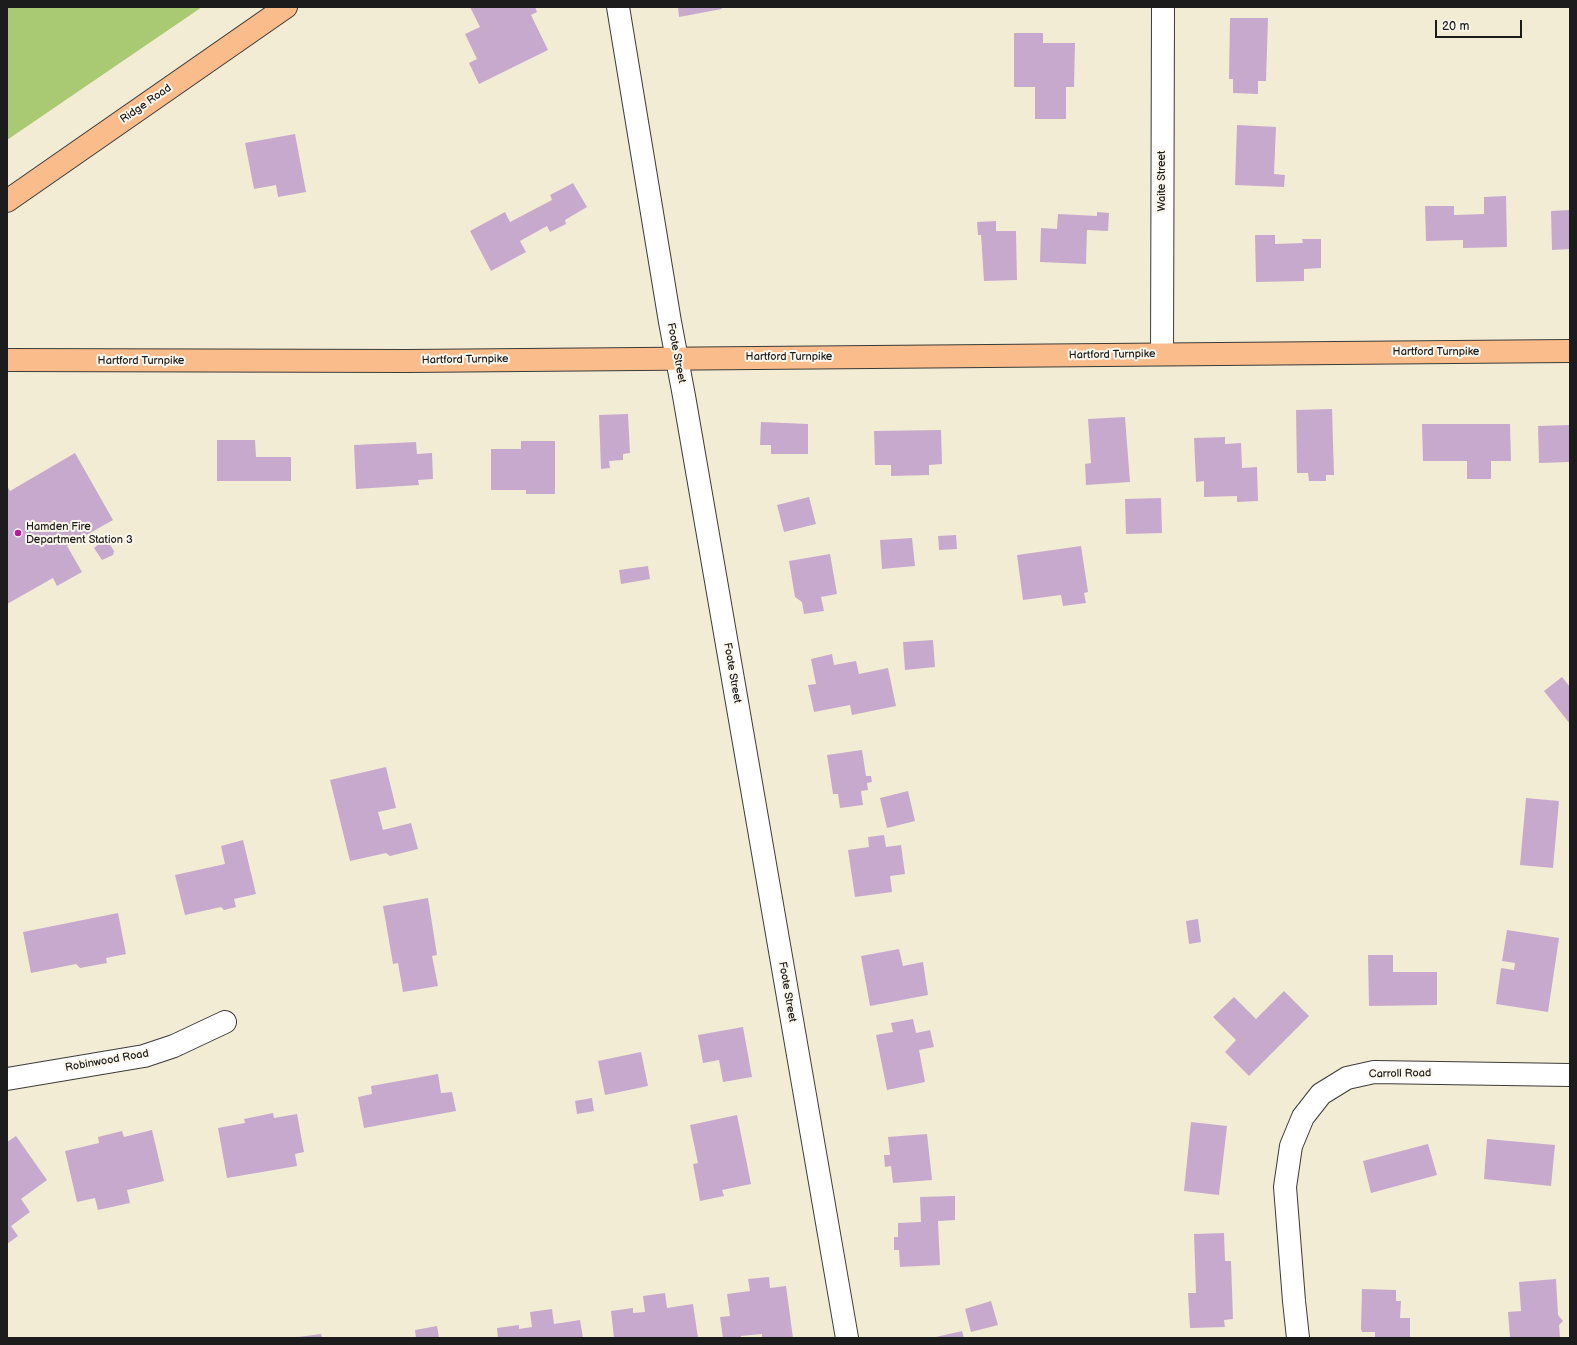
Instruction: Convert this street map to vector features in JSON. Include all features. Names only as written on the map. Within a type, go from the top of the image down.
[{"type":"main road","name":"Ridge Road","points":[[7,201],[286,7]]},
{"type":"main road","name":"Hartford Turnpike","points":[[7,360],[348,361],[1570,351]]},
{"type":"street","name":"Foote Street","points":[[618,7],[670,322],[847,1338]]},
{"type":"street","name":"Waite Street","points":[[1162,354],[1163,7]]},
{"type":"street","name":"Robinwood Road","points":[[7,1078],[144,1056],[174,1046],[225,1022]]},
{"type":"street","name":"Carroll Road","points":[[1298,1338],[1286,1187],[1291,1146],[1303,1117],[1321,1094],[1347,1078],[1374,1072],[1570,1075]]},
{"type":"green space","points":[[7,7],[202,7],[7,140]]},
{"type":"building","points":[[470,7],[535,7],[537,12],[531,15],[548,50],[479,84],[469,63],[477,59],[465,34],[480,27]]},
{"type":"building","points":[[678,7],[721,7],[722,9],[679,17]]},
{"type":"building","points":[[1230,18],[1268,18],[1266,81],[1258,81],[1258,94],[1233,93],[1233,79],[1229,79]]},
{"type":"building","points":[[1014,33],[1043,33],[1043,43],[1075,43],[1074,87],[1066,87],[1066,119],[1035,119],[1035,87],[1014,87]]},
{"type":"building","points":[[1237,125],[1276,127],[1274,174],[1285,175],[1284,187],[1235,185]]},
{"type":"building","points":[[295,134],[306,192],[278,197],[276,185],[254,189],[245,143]]},
{"type":"building","points":[[573,183],[587,207],[565,220],[566,224],[550,232],[547,226],[520,241],[526,252],[491,271],[470,231],[505,212],[510,222],[552,200],[550,195]]},
{"type":"building","points":[[1506,196],[1507,247],[1463,248],[1463,240],[1426,241],[1425,206],[1454,206],[1454,215],[1484,214],[1484,197]]},
{"type":"building","points":[[1570,210],[1570,249],[1552,250],[1551,211]]},
{"type":"building","points":[[1097,212],[1109,213],[1108,231],[1087,230],[1086,264],[1040,262],[1041,228],[1057,229],[1058,214],[1097,216]]},
{"type":"building","points":[[996,221],[996,231],[1016,231],[1017,280],[984,281],[981,235],[978,235],[977,222]]},
{"type":"building","points":[[1255,235],[1275,235],[1275,244],[1303,243],[1302,239],[1321,239],[1321,268],[1304,269],[1304,281],[1256,282]]},
{"type":"building","points":[[1332,409],[1334,475],[1326,475],[1326,481],[1309,481],[1308,473],[1297,473],[1296,410]]},
{"type":"building","points":[[628,414],[630,453],[623,454],[623,460],[609,461],[610,468],[601,469],[599,415]]},
{"type":"building","points":[[1125,417],[1130,482],[1086,485],[1085,464],[1091,463],[1088,419]]},
{"type":"building","points":[[761,422],[808,424],[808,454],[771,454],[771,445],[760,445]]},
{"type":"building","points":[[1422,424],[1510,424],[1511,461],[1491,461],[1491,479],[1467,479],[1467,461],[1423,461]]},
{"type":"building","points":[[1570,425],[1570,462],[1539,463],[1538,426]]},
{"type":"building","points":[[941,430],[942,464],[929,465],[929,475],[891,476],[891,465],[875,465],[874,431]]},
{"type":"building","points":[[1225,437],[1225,444],[1241,443],[1242,468],[1257,467],[1258,501],[1237,502],[1237,496],[1204,497],[1204,481],[1196,482],[1194,438]]},
{"type":"building","points":[[217,440],[255,440],[256,457],[291,457],[291,481],[217,481]]},
{"type":"building","points":[[521,441],[555,441],[555,494],[526,494],[526,490],[491,490],[491,449],[521,449]]},
{"type":"building","points":[[416,442],[417,454],[432,453],[433,479],[418,480],[419,485],[356,489],[354,445]]},
{"type":"building","points":[[75,453],[113,520],[67,546],[82,572],[57,586],[53,578],[7,604],[7,486],[10,491]]},
{"type":"building","points":[[809,497],[816,524],[784,532],[777,505]]},
{"type":"building","points":[[1161,498],[1162,533],[1126,534],[1125,499]]},
{"type":"building","points":[[956,535],[957,549],[939,550],[938,536]]},
{"type":"building","points":[[912,538],[915,566],[882,569],[880,540]]},
{"type":"building","points":[[107,540],[114,551],[113,555],[102,560],[94,548],[102,541]]},
{"type":"building","points":[[1081,546],[1088,592],[1084,593],[1086,603],[1063,606],[1061,595],[1023,600],[1017,555]]},
{"type":"building","points":[[830,554],[837,594],[821,597],[824,611],[804,614],[802,602],[795,597],[789,561]]},
{"type":"building","points":[[648,566],[650,579],[621,584],[619,570]]},
{"type":"building","points":[[933,640],[935,667],[905,670],[903,642]]},
{"type":"building","points":[[832,654],[834,665],[856,661],[859,674],[888,668],[896,706],[852,715],[850,705],[814,712],[808,685],[816,684],[811,659]]},
{"type":"building","points":[[1562,677],[1570,687],[1570,724],[1544,691]]},
{"type":"building","points":[[862,750],[866,776],[871,776],[872,782],[867,783],[868,790],[861,791],[863,805],[840,808],[838,794],[833,794],[827,755]]},
{"type":"building","points":[[386,767],[396,808],[378,812],[383,830],[411,823],[418,849],[390,856],[386,853],[350,861],[330,780]]},
{"type":"building","points":[[908,791],[915,821],[887,828],[880,798]]},
{"type":"building","points":[[1526,798],[1559,801],[1553,868],[1520,865]]},
{"type":"building","points":[[884,835],[886,847],[901,845],[905,874],[890,876],[892,892],[855,897],[848,850],[869,847],[868,837]]},
{"type":"building","points":[[243,840],[256,894],[234,899],[236,907],[224,910],[221,907],[185,915],[175,875],[225,864],[221,846]]},
{"type":"building","points":[[428,898],[437,955],[432,956],[438,986],[403,992],[398,963],[393,964],[383,906]]},
{"type":"building","points":[[118,913],[126,954],[106,958],[107,963],[80,968],[76,964],[31,973],[23,932]]},
{"type":"building","points":[[1198,919],[1201,942],[1189,944],[1186,921]]},
{"type":"building","points":[[1507,930],[1559,938],[1548,1012],[1496,1004],[1501,968],[1514,970],[1515,963],[1502,961]]},
{"type":"building","points":[[899,949],[903,966],[923,962],[928,995],[870,1006],[861,956]]},
{"type":"building","points":[[1368,955],[1393,955],[1393,972],[1437,972],[1437,1005],[1369,1006]]},
{"type":"building","points":[[1284,991],[1309,1016],[1249,1076],[1225,1052],[1236,1040],[1213,1017],[1234,997],[1256,1019]]},
{"type":"building","points":[[913,1019],[916,1033],[930,1030],[934,1047],[919,1050],[925,1082],[887,1090],[876,1035],[893,1032],[891,1023]]},
{"type":"building","points":[[743,1027],[752,1077],[723,1082],[719,1060],[703,1063],[698,1035]]},
{"type":"building","points":[[641,1052],[648,1086],[605,1095],[598,1061]]},
{"type":"building","points":[[438,1074],[441,1093],[452,1092],[456,1111],[364,1128],[358,1097],[372,1094],[371,1086]]},
{"type":"building","points":[[592,1098],[594,1111],[577,1114],[575,1101]]},
{"type":"building","points":[[273,1113],[274,1118],[297,1114],[304,1152],[295,1154],[297,1166],[227,1178],[218,1128],[245,1123],[244,1119]]},
{"type":"building","points":[[737,1115],[751,1184],[722,1190],[724,1196],[700,1201],[693,1164],[698,1163],[690,1125]]},
{"type":"building","points":[[1191,1122],[1227,1126],[1219,1195],[1184,1191]]},
{"type":"building","points":[[152,1130],[164,1181],[127,1190],[130,1203],[98,1210],[95,1198],[77,1202],[65,1151],[99,1143],[98,1137],[122,1131],[124,1137]]},
{"type":"building","points":[[927,1134],[932,1180],[893,1183],[891,1166],[885,1167],[884,1155],[890,1155],[888,1137]]},
{"type":"building","points":[[16,1136],[47,1180],[21,1199],[30,1212],[11,1226],[18,1236],[7,1244],[7,1142]]},
{"type":"building","points":[[1487,1139],[1555,1145],[1551,1186],[1484,1179]]},
{"type":"building","points":[[1428,1144],[1437,1175],[1371,1193],[1363,1161]]},
{"type":"building","points":[[955,1196],[955,1220],[938,1221],[940,1265],[900,1267],[899,1250],[894,1250],[894,1237],[898,1237],[898,1223],[921,1222],[920,1197]]},
{"type":"building","points":[[1224,1233],[1225,1261],[1231,1261],[1233,1319],[1224,1320],[1225,1327],[1190,1328],[1188,1293],[1196,1293],[1194,1234]]},
{"type":"building","points":[[769,1277],[770,1288],[786,1286],[793,1338],[762,1338],[762,1334],[741,1336],[741,1338],[723,1338],[720,1317],[730,1316],[727,1294],[750,1291],[748,1279]]},
{"type":"building","points":[[1556,1279],[1558,1315],[1563,1321],[1559,1325],[1560,1338],[1510,1338],[1508,1312],[1521,1311],[1519,1282]]},
{"type":"building","points":[[1362,1289],[1396,1290],[1396,1301],[1401,1301],[1400,1318],[1410,1318],[1410,1338],[1375,1338],[1375,1332],[1362,1332]]},
{"type":"building","points":[[665,1293],[667,1308],[693,1304],[698,1338],[614,1338],[611,1311],[633,1308],[633,1313],[645,1312],[643,1296]]},
{"type":"building","points":[[991,1301],[998,1325],[971,1332],[965,1309]]},
{"type":"building","points":[[552,1309],[554,1324],[580,1320],[583,1338],[498,1338],[497,1328],[519,1325],[519,1329],[532,1327],[530,1312]]},
{"type":"building","points":[[437,1326],[439,1338],[416,1338],[415,1330]]},
{"type":"building","points":[[962,1331],[964,1338],[936,1338],[936,1337]]},
{"type":"building","points":[[321,1334],[322,1338],[298,1338],[298,1337]]},
{"type":"place","name":"Hamden Fire Department Station 3","points":[[18,533]]}]
